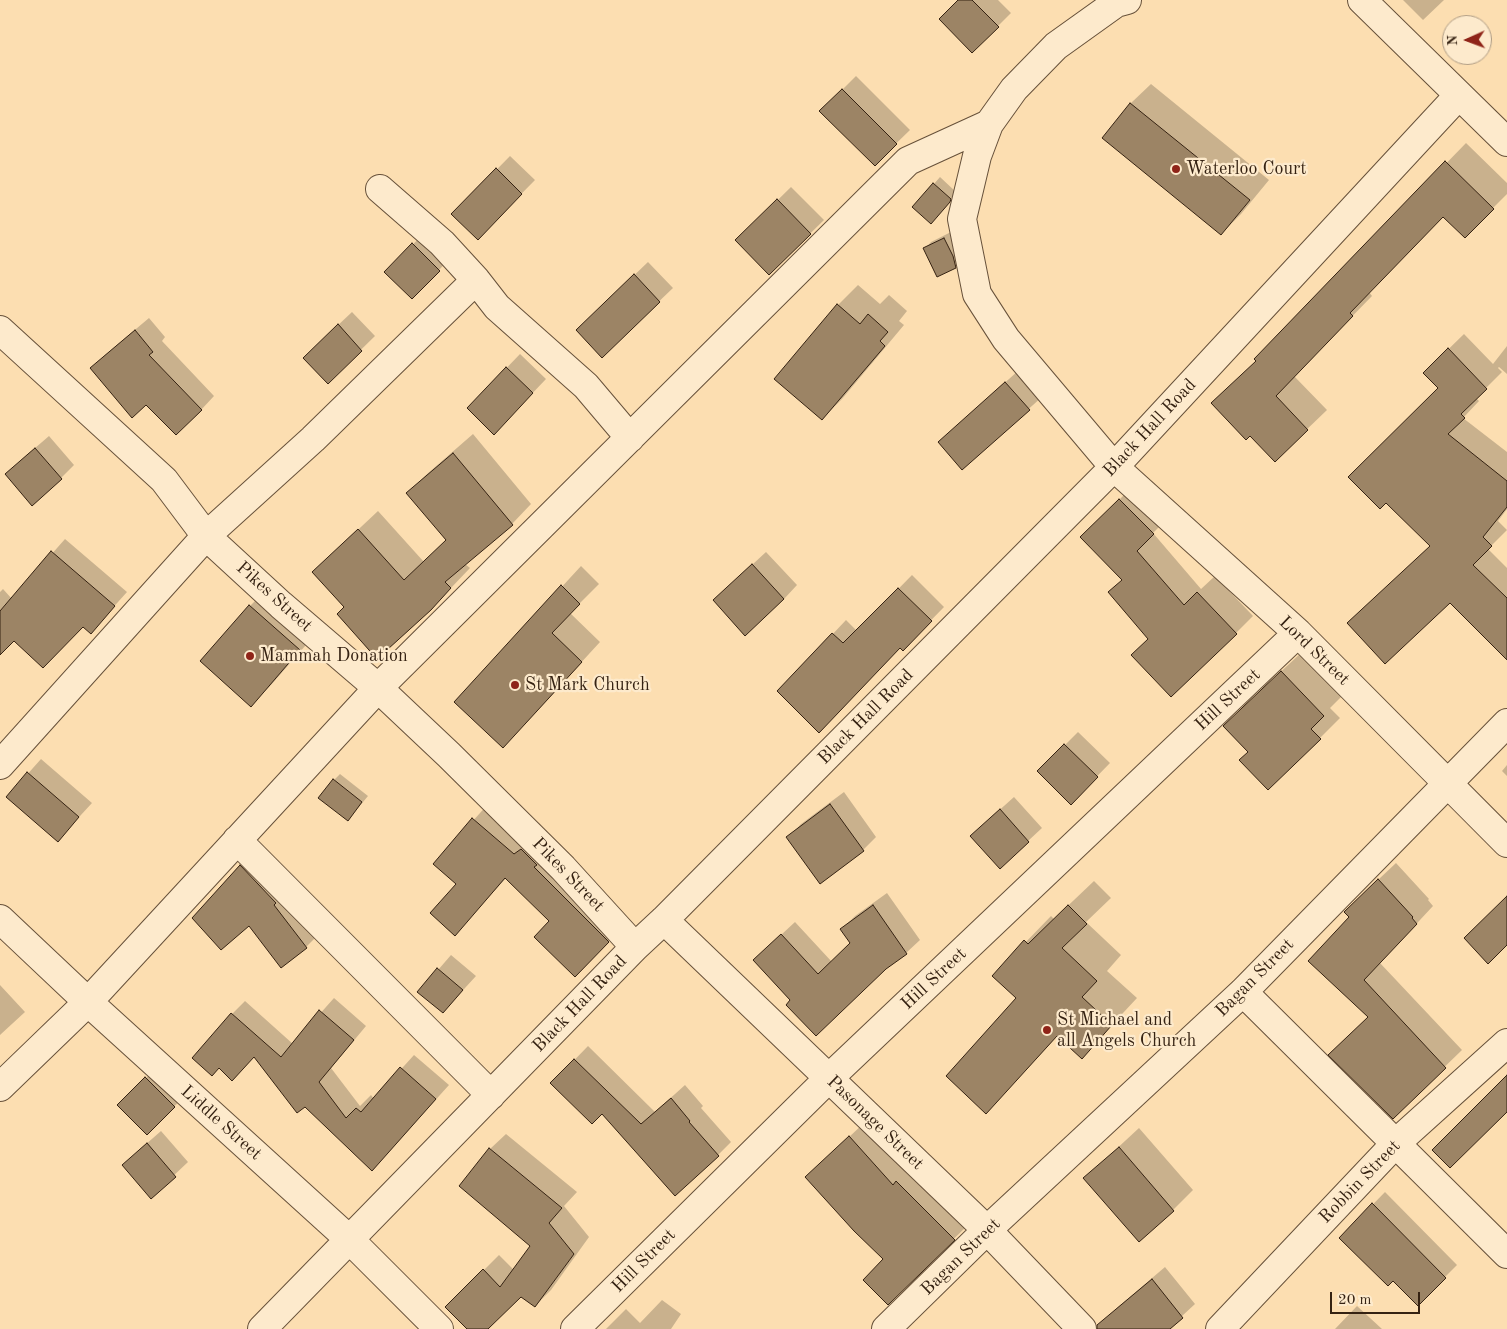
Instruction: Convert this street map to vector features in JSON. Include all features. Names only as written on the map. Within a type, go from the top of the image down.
[{"type":"street","points":[[0,1087],[88,1002],[378,688],[908,161],[989,124],[1014,89],[1056,46],[1116,3],[1127,0]]},
{"type":"street","points":[[1362,0],[1507,142]]},
{"type":"street","name":"Black Hall Road","points":[[262,1329],[635,947],[1114,467],[1460,95]]},
{"type":"street","name":"Lord Street","points":[[989,124],[977,156],[962,219],[977,294],[1006,339],[1114,467],[1298,633],[1507,842]]},
{"type":"street","points":[[380,189],[442,243],[476,280],[497,307],[586,386],[630,438]]},
{"type":"street","points":[[0,765],[206,536],[313,439],[476,280]]},
{"type":"street","name":"Pikes Street","points":[[0,330],[164,480],[206,536],[280,605],[378,688],[563,868],[635,947]]},
{"type":"street","name":"Hill Street","points":[[575,1329],[828,1079],[1298,633]]},
{"type":"street","name":"Bagan Street","points":[[886,1329],[987,1230],[1243,992],[1507,723]]},
{"type":"street","points":[[237,840],[491,1095]]},
{"type":"street","name":"Liddle Street","points":[[0,919],[88,1002],[350,1240],[439,1329]]},
{"type":"street","name":"Pasonage Street","points":[[664,920],[987,1230],[1082,1329]]},
{"type":"street","points":[[1243,992],[1507,1254]]},
{"type":"street","name":"Robbin Street","points":[[1220,1329],[1396,1143],[1507,1043]]},
{"type":"building","points":[[958,0],[972,0],[999,27],[972,53],[939,19]]},
{"type":"building","points":[[842,89],[897,144],[875,166],[819,111]]},
{"type":"building","name":"Waterloo Court","points":[[1130,103],[1250,200],[1221,235],[1102,138]]},
{"type":"building","points":[[1445,161],[1494,209],[1465,238],[1443,217],[1350,313],[1353,316],[1276,396],[1308,430],[1275,462],[1250,436],[1246,440],[1211,403],[1256,361],[1254,359]]},
{"type":"building","points":[[496,168],[522,194],[478,240],[451,214]]},
{"type":"building","points":[[933,183],[951,199],[931,224],[912,207]]},
{"type":"building","points":[[777,199],[811,234],[769,275],[735,240]]},
{"type":"building","points":[[944,238],[953,256],[956,268],[937,277],[923,248]]},
{"type":"building","points":[[412,243],[440,271],[412,299],[384,272]]},
{"type":"building","points":[[634,274],[660,302],[602,358],[576,330]]},
{"type":"building","points":[[837,304],[860,324],[868,314],[888,332],[880,341],[885,346],[822,420],[774,379]]},
{"type":"building","points":[[338,324],[362,351],[328,384],[303,358]]},
{"type":"building","points":[[135,330],[153,352],[149,355],[202,410],[176,435],[146,405],[132,418],[90,368]]},
{"type":"building","points":[[1448,348],[1487,389],[1461,414],[1465,418],[1448,434],[1507,481],[1507,507],[1483,537],[1492,546],[1473,565],[1507,598],[1507,660],[1450,603],[1385,664],[1347,623],[1430,546],[1386,503],[1380,509],[1348,477],[1438,388],[1423,373]]},
{"type":"building","points":[[506,367],[533,393],[494,435],[467,408]]},
{"type":"building","points":[[1005,382],[1030,410],[962,470],[938,442]]},
{"type":"building","points":[[35,448],[62,479],[32,506],[5,474]]},
{"type":"building","points":[[453,453],[513,525],[445,582],[451,588],[431,610],[377,659],[337,614],[344,607],[312,572],[358,529],[404,580],[446,540],[406,493]]},
{"type":"building","points":[[1119,499],[1154,534],[1137,551],[1184,605],[1197,592],[1237,634],[1171,697],[1131,655],[1148,639],[1108,592],[1122,580],[1080,537]]},
{"type":"building","points":[[51,551],[115,606],[91,634],[83,627],[43,668],[14,641],[0,655],[0,611]]},
{"type":"building","points":[[752,564],[784,599],[745,636],[713,600]]},
{"type":"building","name":"St Mark Church","points":[[561,585],[580,604],[552,633],[582,662],[503,748],[454,702]]},
{"type":"building","points":[[898,588],[932,621],[903,651],[900,648],[819,733],[777,691],[832,633],[843,643]]},
{"type":"building","name":"Mammah Donation","points":[[249,605],[300,650],[251,707],[200,661]]},
{"type":"building","points":[[1281,671],[1324,716],[1311,729],[1321,739],[1268,790],[1239,760],[1248,752],[1223,726]]},
{"type":"building","points":[[1064,744],[1098,777],[1071,805],[1037,771]]},
{"type":"building","points":[[27,772],[79,817],[58,842],[6,797]]},
{"type":"building","points":[[333,779],[362,802],[348,821],[318,798]]},
{"type":"building","points":[[830,804],[864,851],[820,884],[786,837]]},
{"type":"building","points":[[1000,809],[1029,842],[1000,869],[970,836]]},
{"type":"building","points":[[472,818],[514,854],[521,849],[537,865],[534,867],[609,942],[575,977],[534,937],[549,921],[505,878],[455,936],[430,913],[456,884],[433,864]]},
{"type":"building","points":[[240,865],[276,903],[274,905],[307,948],[281,968],[249,926],[221,950],[192,918]]},
{"type":"building","points":[[1378,879],[1413,917],[1417,924],[1364,980],[1446,1068],[1393,1119],[1328,1055],[1368,1017],[1308,961],[1349,917],[1344,912]]},
{"type":"building","points":[[1507,896],[1507,945],[1488,964],[1464,938]]},
{"type":"building","points":[[873,905],[907,954],[886,969],[816,1036],[786,1005],[790,1000],[753,960],[781,934],[818,974],[850,943],[840,929]]},
{"type":"building","name":"St Michael and all Angels Church","points":[[1068,905],[1087,924],[1062,948],[1097,981],[1082,997],[1112,1025],[1082,1059],[1057,1036],[986,1114],[946,1076],[1016,998],[992,976],[1024,940],[1028,944]]},
{"type":"building","points":[[437,968],[463,990],[443,1013],[417,992]]},
{"type":"building","points":[[319,1010],[354,1040],[319,1082],[346,1118],[356,1108],[361,1112],[400,1067],[436,1099],[372,1171],[305,1107],[297,1113],[254,1057],[232,1081],[219,1068],[212,1076],[192,1058],[231,1013],[281,1057]]},
{"type":"building","points":[[574,1059],[641,1124],[671,1098],[719,1156],[675,1196],[602,1114],[592,1124],[550,1083]]},
{"type":"building","points":[[1507,1075],[1507,1112],[1450,1168],[1432,1150]]},
{"type":"building","points":[[145,1077],[175,1107],[147,1135],[117,1105]]},
{"type":"building","points":[[849,1136],[893,1185],[896,1181],[955,1240],[888,1305],[863,1280],[883,1259],[854,1231],[805,1177]]},
{"type":"building","points":[[147,1143],[176,1177],[151,1199],[122,1165]]},
{"type":"building","points":[[1119,1147],[1174,1211],[1139,1242],[1083,1178]]},
{"type":"building","points":[[489,1148],[562,1208],[549,1223],[574,1254],[535,1307],[521,1297],[488,1329],[467,1329],[445,1307],[483,1269],[500,1287],[530,1246],[459,1186]]},
{"type":"building","points":[[1372,1203],[1446,1278],[1418,1306],[1393,1281],[1388,1286],[1339,1238]]},
{"type":"building","points":[[1152,1279],[1183,1318],[1170,1329],[1097,1329],[1097,1325]]},
{"type":"place","name":"Waterloo Court","points":[[1176,169]]},
{"type":"place","name":"Mammah Donation","points":[[250,656]]},
{"type":"place","name":"St Mark Church","points":[[515,685]]},
{"type":"place","name":"St Michael and all Angels Church","points":[[1047,1030]]}]
